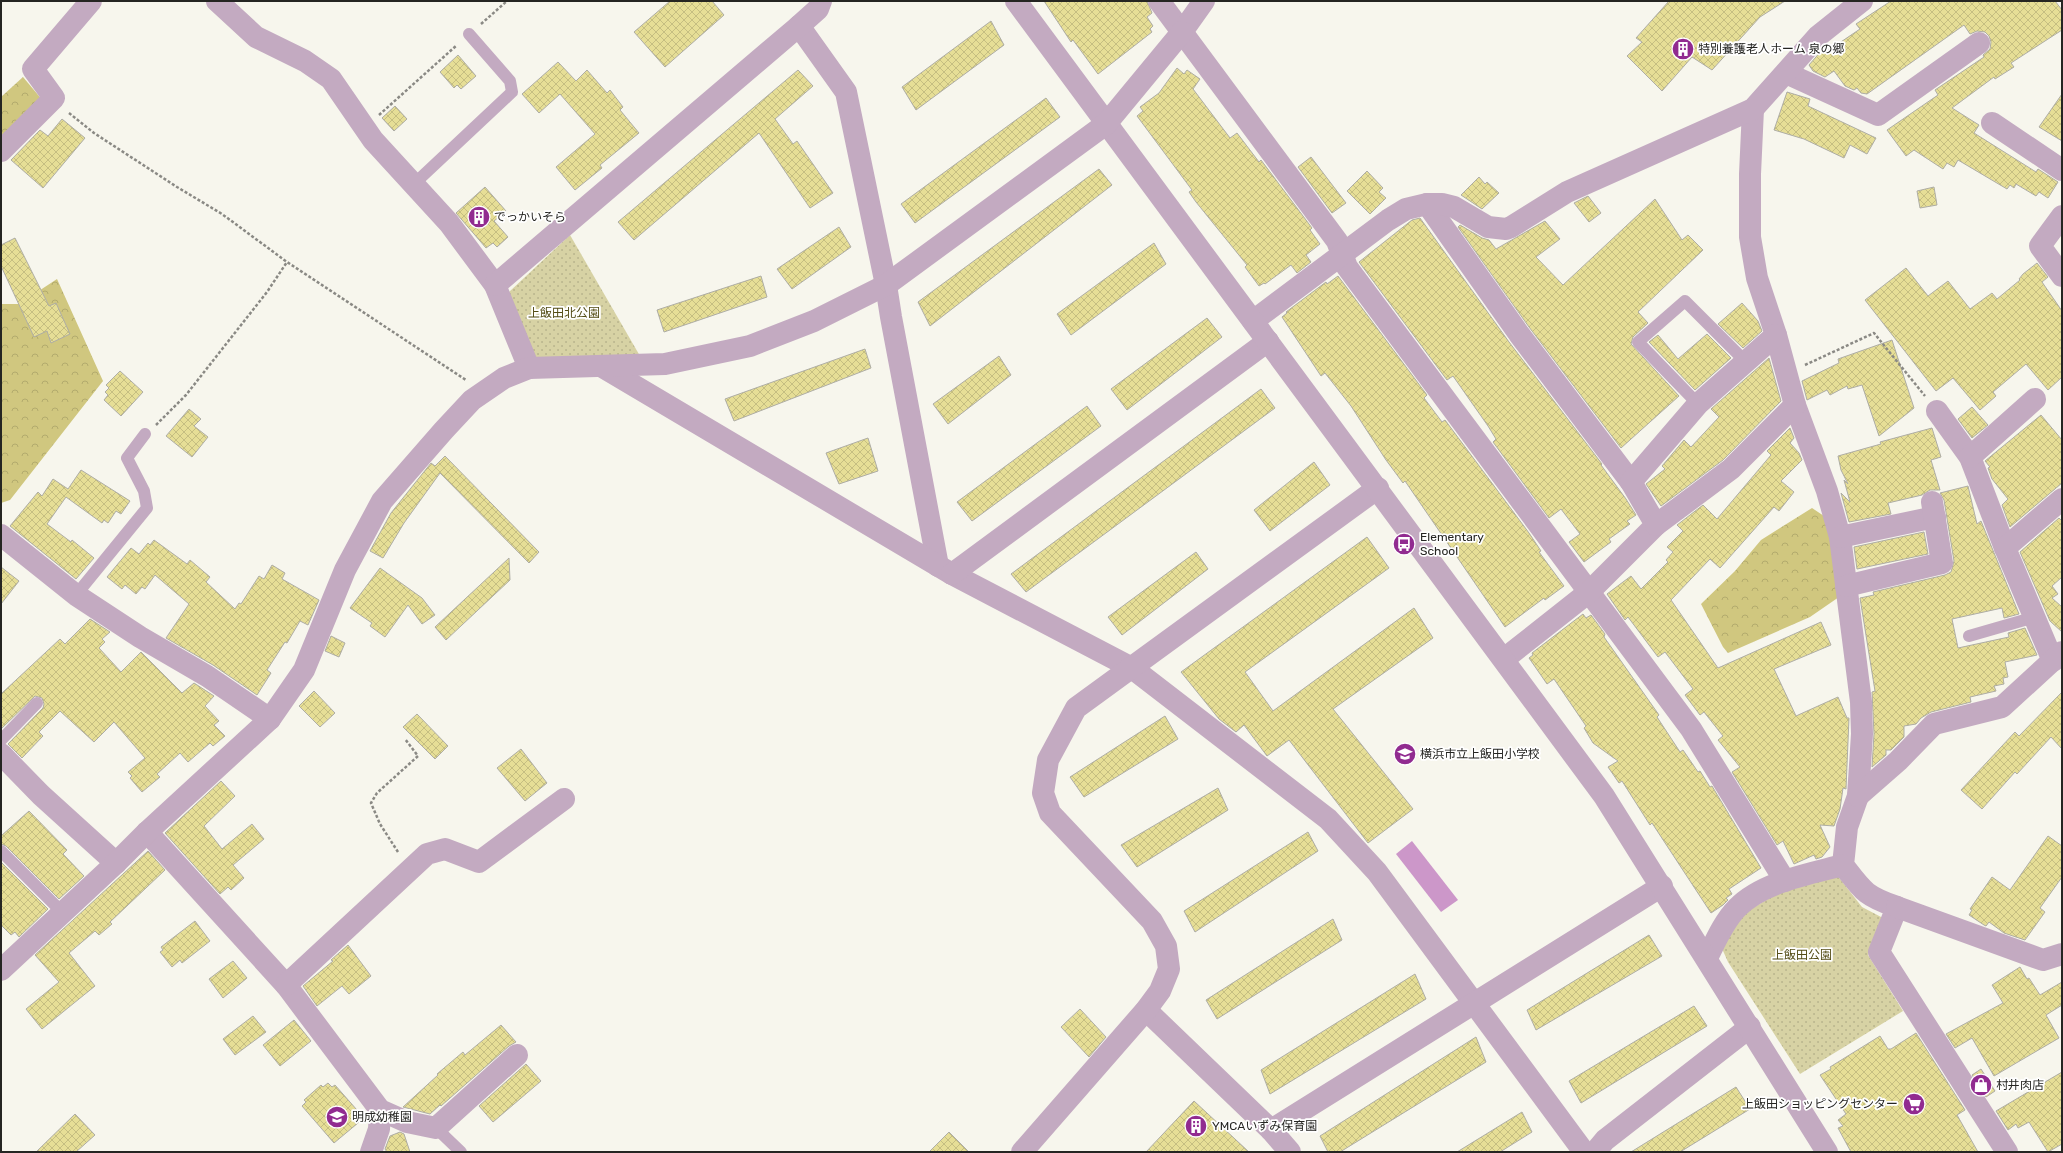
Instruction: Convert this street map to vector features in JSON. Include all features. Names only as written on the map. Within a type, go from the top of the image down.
[{"type":"street","points":[[1,151],[54,98],[33,68],[91,1]]},
{"type":"street","points":[[217,1],[256,37],[305,61],[330,79],[366,127],[373,140],[449,223],[495,285],[529,368]]},
{"type":"street","points":[[1016,1],[1378,488],[1604,796],[1662,886],[1827,1152]]},
{"type":"street","points":[[1159,1],[1337,241],[1347,267],[1691,730],[1785,880]]},
{"type":"street","points":[[1,970],[64,913],[147,832],[270,719],[304,670],[345,570],[382,501],[472,400],[504,378],[529,368],[665,364],[750,346],[814,321],[886,285],[984,215],[1106,124],[1182,32],[1204,1]]},
{"type":"street","points":[[1253,321],[1406,209],[1427,204],[1442,204],[1454,207],[1488,227],[1506,230],[1567,192],[1754,109],[1818,36],[1862,1]]},
{"type":"street","points":[[495,285],[799,26],[822,4]]},
{"type":"street","points":[[799,26],[846,92],[886,285],[891,317],[945,570]]},
{"type":"street","points":[[1786,74],[1878,115],[1979,43]]},
{"type":"street","points":[[1754,109],[1750,174],[1750,237],[1757,278],[1776,335],[1795,406],[1827,492],[1840,537],[1861,702],[1862,734],[1858,796],[1847,826],[1843,865],[1866,894],[1878,901],[2043,960],[2062,954]]},
{"type":"street","points":[[1992,123],[2062,170]]},
{"type":"street","points":[[1427,204],[1519,334],[1631,482],[1656,525]]},
{"type":"street","points":[[2062,216],[2040,246],[2062,276]]},
{"type":"street","points":[[1631,482],[1698,404],[1776,335]]},
{"type":"street","points":[[945,570],[1268,341]]},
{"type":"street","points":[[602,366],[945,570],[1132,668],[1328,819],[1377,872],[1584,1152]]},
{"type":"street","points":[[1970,457],[2035,399]]},
{"type":"street","points":[[1504,659],[1589,592],[1656,525],[1731,469],[1795,406]]},
{"type":"street","points":[[1858,796],[1898,761],[1934,724],[2002,707],[2057,656],[2035,617],[2005,548],[1970,457],[1937,412]]},
{"type":"street","points":[[1022,1152],[1146,1010],[1160,991],[1169,969],[1166,946],[1152,921],[1050,813],[1043,793],[1048,760],[1076,708],[1378,488]]},
{"type":"street","points":[[2005,548],[2062,499]]},
{"type":"street","points":[[1840,537],[1933,509],[1942,563],[1846,586]]},
{"type":"street","points":[[2,539],[76,594],[140,637],[207,676],[270,719]]},
{"type":"street","points":[[1,754],[41,795],[116,863]]},
{"type":"street","points":[[286,985],[409,869],[427,854],[445,849],[479,862],[564,799]]},
{"type":"street","points":[[147,832],[286,985],[380,1110],[407,1122],[436,1128],[517,1055]]},
{"type":"street","points":[[1707,958],[1737,908],[1756,894],[1785,880],[1843,865]]},
{"type":"street","points":[[1271,1130],[1662,886]]},
{"type":"street","points":[[1897,907],[1879,952],[2007,1152]]},
{"type":"street","points":[[1146,1010],[1271,1130],[1290,1152]]},
{"type":"street","points":[[1595,1152],[1606,1140],[1750,1027]]},
{"type":"street","points":[[371,1152],[379,1129],[380,1110]]},
{"type":"lane","points":[[414,184],[512,92],[510,81],[469,34]]},
{"type":"lane","points":[[1698,404],[1638,342],[1685,301],[1745,361]]},
{"type":"lane","points":[[76,594],[147,508],[144,491],[127,458],[145,434]]},
{"type":"lane","points":[[1969,636],[2035,617]]},
{"type":"lane","points":[[1,740],[36,704]]},
{"type":"lane","points":[[1,851],[64,913]]},
{"type":"lane","points":[[436,1128],[462,1152]]},
{"type":"path","points":[[366,127],[507,1]]},
{"type":"path","points":[[54,98],[59,105],[94,133],[177,187],[222,214],[287,262],[483,392]]},
{"type":"path","points":[[145,434],[186,394],[267,292],[287,262]]},
{"type":"path","points":[[1786,373],[1874,333],[1937,412]]},
{"type":"path","points":[[405,739],[418,756],[377,793],[371,803],[380,824],[409,869]]},
{"type":"green space","points":[[23,77],[44,102],[1,142],[1,97]]},
{"type":"green space","name":"上飯田北公園","points":[[570,235],[640,356],[534,360],[509,292]]},
{"type":"green space","points":[[57,279],[103,381],[10,500],[1,503],[1,304],[19,304]]},
{"type":"green space","points":[[1812,508],[1827,518],[1839,597],[1810,617],[1728,653],[1723,647],[1701,604],[1735,571],[1761,540]]},
{"type":"green space","name":"上飯田公園","points":[[1837,875],[1862,907],[1883,918],[1868,955],[1903,1011],[1800,1074],[1728,962],[1720,944],[1741,915],[1778,893]]},
{"type":"shaded area","points":[[1412,841],[1458,900],[1441,912],[1396,854]]},
{"type":"building","points":[[670,1],[712,1],[724,15],[665,67],[634,32]]},
{"type":"building","points":[[1044,1],[1147,1],[1152,13],[1147,17],[1153,26],[1150,29],[1152,32],[1098,74],[1073,40],[1071,42]]},
{"type":"building","name":"特別養護老人ホーム 泉の郷","points":[[1669,1],[1785,1],[1760,17],[1712,70],[1692,57],[1662,91],[1627,56],[1642,42],[1636,38]]},
{"type":"building","points":[[1891,1],[2055,1],[2062,10],[2062,30],[2011,63],[2014,67],[1995,79],[1994,77],[1952,108],[1979,125],[1974,133],[2036,172],[2038,169],[2058,182],[2048,198],[2039,192],[2036,196],[2016,184],[2014,188],[2010,185],[2007,189],[1958,160],[1954,167],[1947,163],[1943,169],[1914,150],[1906,156],[1887,130],[1938,95],[1935,90],[1984,57],[1983,55],[1990,49],[1991,42],[1989,36],[1985,32],[1977,31],[1970,34],[1964,25],[1867,94],[1861,93],[1857,88],[1854,90],[1845,86],[1834,71],[1825,77],[1813,71],[1809,65],[1822,50],[1827,47],[1829,50],[1860,29],[1856,24]]},
{"type":"building","points":[[991,21],[1004,45],[916,110],[902,87]]},
{"type":"building","points":[[458,55],[476,76],[461,89],[457,85],[454,88],[440,72]]},
{"type":"building","points":[[558,62],[576,81],[587,70],[607,93],[610,90],[623,107],[620,110],[639,133],[600,165],[602,168],[575,190],[556,167],[595,134],[560,94],[539,113],[522,94]]},
{"type":"building","points":[[1177,68],[1184,74],[1187,70],[1200,79],[1193,89],[1230,138],[1237,133],[1259,162],[1261,160],[1312,228],[1310,230],[1320,244],[1306,255],[1311,262],[1297,273],[1291,265],[1265,284],[1264,283],[1259,286],[1245,267],[1247,265],[1196,202],[1189,192],[1192,190],[1137,116],[1143,111],[1140,107],[1159,93]]},
{"type":"building","points":[[798,70],[813,86],[775,119],[793,144],[797,141],[833,193],[810,208],[759,133],[634,240],[618,222]]},
{"type":"building","points":[[1787,92],[1810,99],[1808,106],[1876,138],[1867,154],[1850,145],[1844,158],[1804,139],[1774,130]]},
{"type":"building","points":[[2062,94],[2062,141],[2039,127]]},
{"type":"building","points":[[1046,98],[1060,117],[915,223],[901,204]]},
{"type":"building","points":[[395,106],[407,119],[394,131],[382,118]]},
{"type":"building","points":[[62,119],[85,138],[43,188],[11,160],[40,130],[48,136]]},
{"type":"building","points":[[1311,157],[1346,203],[1332,213],[1298,167]]},
{"type":"building","points":[[1099,169],[1112,185],[930,326],[918,302]]},
{"type":"building","points":[[1367,171],[1383,188],[1379,192],[1386,198],[1370,214],[1347,191]]},
{"type":"building","points":[[1479,177],[1485,184],[1487,182],[1499,193],[1482,209],[1461,195]]},
{"type":"building","name":"でっかいそら","points":[[485,187],[506,211],[494,221],[508,237],[497,247],[493,243],[486,248],[456,213]]},
{"type":"building","points":[[1934,187],[1937,205],[1920,208],[1917,191]]},
{"type":"building","points":[[1588,196],[1601,213],[1589,222],[1574,203]]},
{"type":"building","points":[[1655,199],[1682,240],[1688,235],[1703,250],[1638,312],[1648,323],[1633,337],[1631,344],[1679,396],[1621,448],[1529,327],[1458,227],[1460,225],[1482,238],[1489,240],[1496,249],[1545,221],[1560,239],[1536,257],[1563,285]]},
{"type":"building","points":[[1420,218],[1509,342],[1602,464],[1601,465],[1636,515],[1627,521],[1630,524],[1609,539],[1611,542],[1584,562],[1569,542],[1580,534],[1561,509],[1549,518],[1493,442],[1496,439],[1453,376],[1447,380],[1359,262],[1412,220]]},
{"type":"building","points":[[839,227],[851,247],[792,289],[777,269]]},
{"type":"building","points":[[15,238],[49,306],[56,303],[70,334],[51,343],[47,331],[34,337],[1,266],[1,245]]},
{"type":"building","points":[[1154,243],[1166,264],[1071,335],[1057,314]]},
{"type":"building","points":[[2037,263],[2048,277],[2042,282],[2062,311],[2062,377],[2048,390],[2026,364],[1993,392],[1996,396],[1980,410],[1953,378],[1936,391],[1865,300],[1906,268],[1928,296],[1948,281],[1970,309],[1992,293],[1997,299],[2020,280],[2019,279],[2023,274]]},
{"type":"building","points":[[761,276],[767,297],[664,332],[657,310]]},
{"type":"building","points":[[1338,276],[1427,395],[1424,398],[1442,422],[1445,420],[1529,533],[1541,551],[1539,552],[1564,586],[1545,600],[1544,598],[1505,627],[1405,481],[1403,483],[1386,460],[1351,406],[1325,373],[1321,376],[1282,317],[1287,313],[1286,312],[1326,282],[1327,284]]},
{"type":"building","points":[[1742,303],[1758,321],[1762,331],[1743,348],[1718,324]]},
{"type":"building","points":[[1207,318],[1222,337],[1127,410],[1111,389]]},
{"type":"building","points":[[1707,334],[1731,358],[1695,390],[1649,342],[1658,335],[1678,359]]},
{"type":"building","points":[[1892,340],[1914,408],[1879,436],[1862,385],[1848,389],[1847,386],[1830,395],[1827,390],[1807,400],[1802,381],[1839,363],[1838,359]]},
{"type":"building","points":[[865,349],[871,368],[734,421],[725,399]]},
{"type":"building","points":[[999,356],[1011,375],[948,424],[933,404]]},
{"type":"building","points":[[1769,358],[1781,401],[1723,460],[1661,506],[1646,484],[1665,469],[1662,466],[1684,440],[1691,447],[1719,417],[1711,409]]},
{"type":"building","points":[[120,371],[143,392],[121,416],[104,400],[108,395],[105,392],[109,388],[106,385]]},
{"type":"building","points":[[1261,389],[1275,408],[1026,592],[1011,574]]},
{"type":"building","points":[[1087,406],[1101,426],[972,521],[957,502]]},
{"type":"building","points":[[1972,407],[1988,425],[1972,438],[1958,419]]},
{"type":"building","points":[[189,409],[201,419],[194,426],[208,437],[192,457],[166,436]]},
{"type":"building","points":[[2041,415],[2062,440],[2062,483],[2010,527],[2002,505],[2008,499],[1992,479],[1988,468],[1990,467],[1985,461]]},
{"type":"building","points":[[1790,428],[1794,438],[1790,443],[1799,453],[1802,460],[1781,481],[1794,492],[1779,511],[1774,507],[1720,568],[1710,559],[1671,600],[1718,668],[1821,622],[1831,645],[1774,669],[1796,716],[1838,697],[1847,718],[1849,718],[1846,789],[1843,788],[1840,809],[1834,826],[1820,825],[1830,847],[1822,857],[1816,859],[1814,855],[1794,864],[1783,841],[1777,845],[1732,772],[1740,767],[1718,740],[1723,736],[1704,712],[1700,715],[1685,695],[1693,689],[1665,652],[1658,657],[1628,617],[1625,620],[1607,594],[1631,576],[1641,589],[1668,562],[1666,560],[1673,552],[1667,547],[1683,531],[1677,525],[1703,505],[1717,519],[1771,455],[1767,451]]},
{"type":"building","points":[[1932,428],[1941,457],[1931,460],[1940,490],[1930,490],[1922,495],[1888,503],[1891,514],[1849,522],[1841,493],[1850,502],[1844,480],[1848,484],[1841,470],[1838,456],[1881,444],[1880,442]]},
{"type":"building","points":[[868,438],[878,471],[839,484],[826,453]]},
{"type":"building","points":[[445,456],[539,552],[529,563],[440,473],[404,523],[383,558],[370,551],[391,513],[431,463],[435,466]]},
{"type":"building","points":[[1314,462],[1330,485],[1270,531],[1254,510]]},
{"type":"building","points":[[81,470],[130,501],[121,514],[116,511],[108,523],[104,520],[102,523],[66,497],[47,524],[71,542],[72,540],[94,558],[76,579],[10,526],[38,492],[42,496],[53,479],[68,489]]},
{"type":"building","points":[[1968,486],[1977,524],[1981,521],[2019,614],[2004,618],[2002,608],[1952,619],[1958,648],[2009,637],[2008,633],[2025,628],[2037,655],[2005,662],[2008,677],[2003,678],[2004,684],[1994,686],[1996,691],[1970,697],[1971,702],[1931,712],[1921,718],[1916,724],[1904,726],[1904,737],[1891,750],[1886,750],[1886,755],[1872,767],[1874,734],[1872,692],[1875,691],[1860,598],[1874,595],[1873,592],[1945,575],[1951,572],[1954,561],[1944,500],[1940,493]]},
{"type":"building","points":[[2059,518],[2062,521],[2062,577],[2052,586],[2058,594],[2052,598],[2062,607],[2062,632],[2050,621],[2020,552]]},
{"type":"building","points":[[1924,532],[1928,554],[1857,569],[1854,547]]},
{"type":"building","points":[[1367,537],[1389,568],[1245,672],[1273,711],[1414,608],[1433,638],[1333,709],[1413,809],[1368,843],[1289,740],[1267,756],[1244,725],[1236,732],[1219,719],[1181,672]]},
{"type":"building","points":[[154,540],[187,564],[190,560],[210,577],[206,582],[235,609],[239,603],[241,604],[259,576],[264,579],[272,565],[285,573],[282,579],[319,600],[308,625],[300,621],[287,643],[285,642],[267,670],[271,673],[257,695],[213,665],[166,638],[189,604],[155,575],[145,589],[142,587],[136,594],[125,585],[122,589],[107,577],[131,548],[139,554],[148,543],[150,545]]},
{"type":"building","points":[[1196,552],[1208,569],[1122,635],[1108,617]]},
{"type":"building","points":[[509,558],[510,580],[446,640],[435,627]]},
{"type":"building","points":[[1,567],[19,581],[1,604]]},
{"type":"building","points":[[380,568],[422,598],[435,615],[422,624],[408,605],[385,637],[370,626],[372,623],[350,608]]},
{"type":"building","points":[[1583,614],[1586,618],[1591,615],[1605,634],[1604,637],[1659,715],[1657,717],[1680,752],[1683,750],[1698,772],[1700,771],[1710,787],[1712,786],[1761,868],[1729,889],[1732,894],[1726,898],[1728,900],[1711,913],[1652,823],[1650,825],[1622,781],[1619,783],[1608,767],[1618,761],[1593,743],[1584,728],[1586,726],[1554,679],[1547,684],[1529,658],[1533,655],[1532,653]]},
{"type":"building","points":[[90,619],[110,632],[102,639],[105,642],[99,648],[121,672],[141,652],[182,693],[194,683],[214,696],[205,706],[219,721],[214,725],[225,736],[213,746],[210,743],[188,762],[180,753],[157,774],[160,777],[142,792],[130,778],[132,776],[128,772],[145,758],[114,722],[94,742],[60,711],[39,732],[43,736],[22,758],[8,744],[43,708],[44,704],[42,698],[35,696],[1,729],[1,694],[60,639],[65,644]]},
{"type":"building","points":[[331,636],[345,643],[339,657],[325,651]]},
{"type":"building","points":[[314,691],[335,713],[320,727],[299,706]]},
{"type":"building","points":[[2062,692],[2062,749],[2051,737],[2017,774],[2015,772],[1982,809],[1961,790],[2015,732],[2019,736]]},
{"type":"building","points":[[417,714],[448,746],[435,759],[403,727]]},
{"type":"building","points":[[1165,716],[1178,739],[1084,797],[1070,777]]},
{"type":"building","points":[[521,749],[547,783],[525,801],[497,768]]},
{"type":"building","points":[[221,781],[235,796],[204,826],[222,849],[252,824],[264,839],[233,865],[244,878],[231,890],[228,887],[220,894],[165,833]]},
{"type":"building","points":[[1218,788],[1228,810],[1137,867],[1121,845]]},
{"type":"building","points":[[29,811],[67,850],[63,854],[84,876],[59,899],[6,846],[1,844],[1,836]]},
{"type":"building","points":[[1308,832],[1318,851],[1195,932],[1184,911]]},
{"type":"building","points":[[2048,836],[2062,846],[2062,877],[2040,908],[2045,912],[2025,940],[2004,933],[1989,922],[1986,926],[1969,915],[1972,910],[1970,909],[1992,877],[2010,890]]},
{"type":"building","points":[[148,851],[165,870],[110,922],[112,924],[99,935],[95,931],[69,953],[95,986],[42,1029],[26,1009],[59,982],[35,955]]},
{"type":"building","points":[[1,862],[48,909],[19,937],[15,932],[11,935],[1,925]]},
{"type":"building","points":[[1333,919],[1342,940],[1217,1019],[1206,1000]]},
{"type":"building","points":[[195,921],[210,941],[182,963],[180,960],[172,967],[160,952],[163,950],[161,947]]},
{"type":"building","points":[[1649,935],[1662,956],[1536,1030],[1527,1010]]},
{"type":"building","points":[[348,945],[371,976],[349,994],[342,986],[317,1006],[303,986],[333,961],[331,960]]},
{"type":"building","points":[[233,961],[247,978],[223,998],[209,979]]},
{"type":"building","points":[[2020,967],[2027,979],[2029,978],[2040,995],[2062,982],[2062,1005],[2046,1015],[2059,1038],[1994,1076],[1972,1038],[1955,1048],[1946,1034],[2003,1003],[1992,985]]},
{"type":"building","points":[[1415,974],[1426,999],[1270,1094],[1261,1070]]},
{"type":"building","points":[[1694,1006],[1707,1026],[1581,1103],[1569,1081]]},
{"type":"building","points":[[1080,1009],[1106,1037],[1089,1057],[1061,1027]]},
{"type":"building","points":[[253,1016],[266,1032],[235,1055],[223,1039]]},
{"type":"building","points":[[294,1020],[311,1041],[280,1066],[263,1045]]},
{"type":"building","points":[[501,1025],[516,1042],[509,1046],[441,1106],[440,1105],[430,1114],[403,1107],[438,1075],[437,1074],[463,1052],[465,1055]]},
{"type":"building","points":[[1916,1033],[1965,1110],[1957,1115],[1978,1152],[1851,1152],[1838,1128],[1843,1126],[1838,1120],[1846,1114],[1820,1075],[1831,1069],[1830,1067],[1880,1036],[1888,1049],[1891,1049]]},
{"type":"building","points":[[1476,1037],[1486,1062],[1340,1152],[1328,1152],[1320,1136]]},
{"type":"building","points":[[526,1064],[541,1081],[493,1122],[479,1106]]},
{"type":"building","name":"村井肉店","points":[[1981,1069],[1995,1091],[1986,1097],[1972,1075]]},
{"type":"building","points":[[2062,1072],[2062,1144],[2048,1152],[2029,1122],[2018,1128],[2016,1124],[2008,1130],[1996,1111]]},
{"type":"building","points":[[328,1083],[332,1087],[335,1085],[364,1118],[334,1143],[302,1106],[306,1102],[304,1100],[321,1085],[323,1087]]},
{"type":"building","points":[[1736,1087],[1750,1109],[1680,1152],[1631,1152]]},
{"type":"building","name":"YMCAいずみ保育園","points":[[1194,1101],[1249,1152],[1146,1152]]},
{"type":"building","points":[[1522,1112],[1532,1132],[1500,1152],[1457,1152]]},
{"type":"building","points":[[75,1114],[95,1135],[76,1152],[36,1152]]},
{"type":"building","points":[[400,1132],[404,1134],[410,1152],[387,1152],[385,1149],[390,1136]]},
{"type":"building","points":[[949,1132],[969,1152],[929,1152]]},
{"type":"place","name":"特別養護老人ホーム 泉の郷","points":[[1683,49]]},
{"type":"place","name":"でっかいそら","points":[[479,217]]},
{"type":"place","name":"Elementary School","points":[[1404,544]]},
{"type":"place","name":"横浜市立上飯田小学校","points":[[1405,754]]},
{"type":"place","name":"村井肉店","points":[[1981,1085]]},
{"type":"place","name":"上飯田ショッピングセンター","points":[[1914,1104]]},
{"type":"place","name":"明成幼稚園","points":[[337,1117]]},
{"type":"place","name":"YMCAいずみ保育園","points":[[1196,1126]]}]
